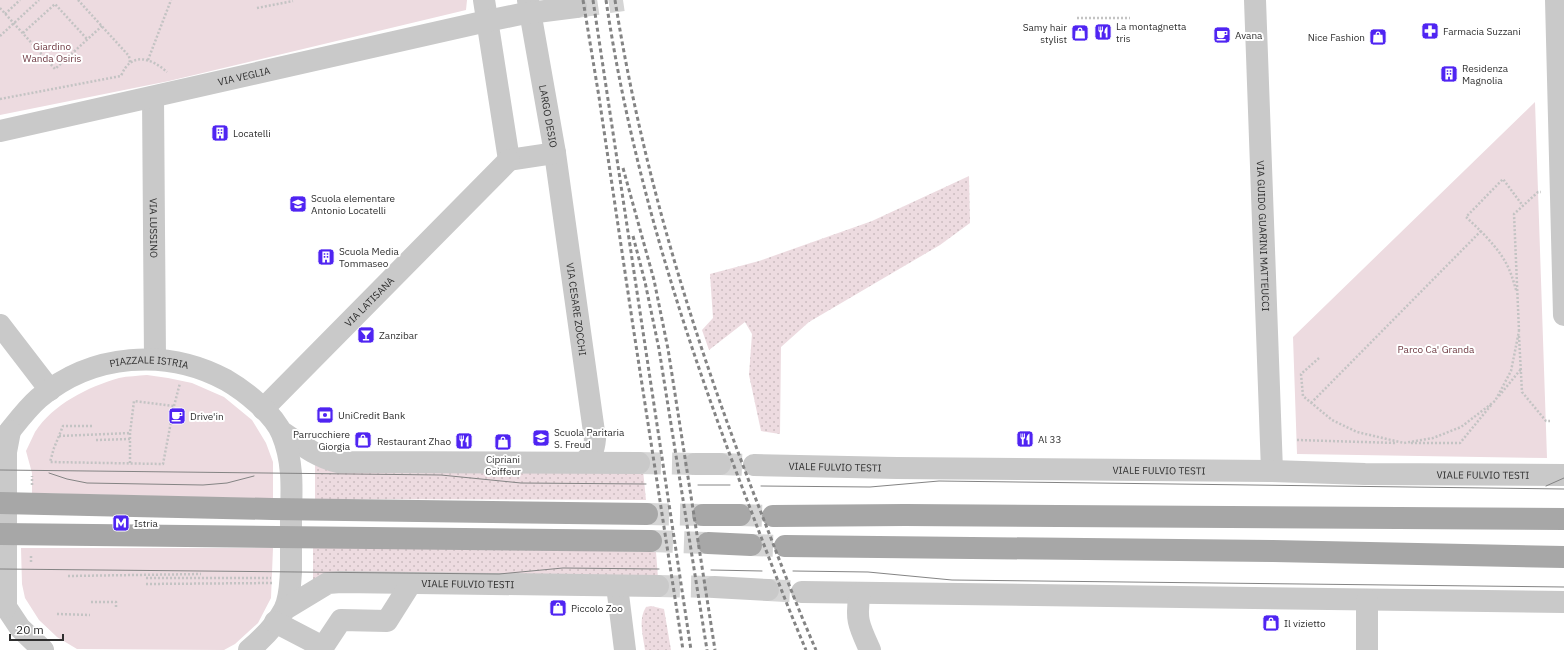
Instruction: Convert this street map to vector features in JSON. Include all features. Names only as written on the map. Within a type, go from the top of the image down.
[{"type":"main road","points":[[3,503],[647,514]]},
{"type":"main road","points":[[703,515],[740,515]]},
{"type":"main road","points":[[773,516],[905,515],[1564,519]]},
{"type":"main road","points":[[3,535],[651,541]]},
{"type":"main road","points":[[708,543],[751,545]]},
{"type":"main road","points":[[785,546],[1273,551],[1564,557]]},
{"type":"street","name":"VIA GUIDO GUARINI MATTEUCCI","points":[[1255,0],[1272,471]]},
{"type":"street","points":[[1556,0],[1564,315]]},
{"type":"street","points":[[509,160],[486,10],[529,7],[576,7]]},
{"type":"street","name":"LARGO DESIO","points":[[509,160],[555,153],[529,7]]},
{"type":"street","name":"VIA VEGLIA","points":[[0,131],[153,97],[486,10]]},
{"type":"street","name":"VIA LUSSINO","points":[[153,97],[154,359]]},
{"type":"street","name":"VIA CESARE ZOCCHI","points":[[555,153],[595,439],[594,449],[591,455],[584,462]]},
{"type":"street","name":"VIA LATISANA","points":[[263,409],[509,160]]},
{"type":"street","points":[[0,325],[50,390]]},
{"type":"street","name":"PIAZZALE ISTRIA","points":[[33,647],[3,602],[5,437],[30,407],[50,390],[76,374],[99,366],[126,360],[154,359],[185,364],[207,370],[231,383],[253,399],[282,432],[291,464],[290,584],[280,616],[262,638],[249,650]]},
{"type":"street","points":[[282,432],[317,455],[338,462],[639,463]]},
{"type":"street","points":[[695,464],[720,464]]},
{"type":"street","name":"VIALE FULVIO TESTI","points":[[754,465],[905,468],[1272,471],[1365,474],[1559,472]]},
{"type":"street","name":"VIALE FULVIO TESTI","points":[[280,616],[328,584],[341,582],[658,586]]},
{"type":"street","points":[[280,616],[323,647],[341,620],[387,621],[411,583]]},
{"type":"street","points":[[617,586],[625,650]]},
{"type":"street","points":[[714,587],[768,590]]},
{"type":"street","points":[[802,592],[1564,602]]},
{"type":"street","points":[[860,593],[857,620],[860,630],[870,650]]},
{"type":"street","points":[[1367,600],[1367,650]]},
{"type":"path","points":[[5,14],[20,0]]},
{"type":"path","points":[[0,36],[39,0]]},
{"type":"path","points":[[23,34],[55,4],[56,0]]},
{"type":"path","points":[[78,0],[129,56],[130,63]]},
{"type":"path","points":[[148,60],[171,0]]},
{"type":"path","points":[[257,8],[294,0]]},
{"type":"path","points":[[55,4],[87,40]]},
{"type":"path","points":[[0,8],[55,69],[102,26]]},
{"type":"path","points":[[1077,18],[1130,18]]},
{"type":"path","points":[[0,99],[122,76],[124,69],[130,63],[138,59],[148,60],[167,72]]},
{"type":"path","points":[[1517,294],[1509,269],[1498,250],[1466,217],[1503,178],[1523,206]]},
{"type":"path","points":[[1541,192],[1538,192],[1514,214],[1517,294],[1522,392],[1546,421],[1550,421]]},
{"type":"path","points":[[1311,403],[1481,231]]},
{"type":"path","points":[[1319,358],[1301,374],[1303,396],[1332,420],[1357,432],[1404,443],[1433,438],[1461,427],[1495,401],[1511,371],[1519,331]]},
{"type":"path","points":[[1297,440],[1460,443],[1521,369]]},
{"type":"path","points":[[92,426],[63,426],[50,462],[162,464],[181,380]]},
{"type":"path","points":[[130,463],[130,433],[134,401],[174,406]]},
{"type":"path","points":[[59,436],[130,433]]},
{"type":"path","points":[[96,440],[130,439]]},
{"type":"path","points":[[68,576],[201,574]]},
{"type":"path","points":[[146,578],[273,578]]},
{"type":"path","points":[[146,584],[273,583]]},
{"type":"path","points":[[91,602],[116,602],[116,608]]},
{"type":"path","points":[[57,614],[90,615]]},
{"type":"green space","name":"Giardino Wanda Osiris","points":[[0,0],[467,0],[466,10],[169,81],[0,115]]},
{"type":"green space","name":"Parco Ca' Granda","points":[[1535,102],[1547,458],[1297,454],[1293,337]]},
{"type":"green space","points":[[969,176],[970,223],[940,245],[809,322],[781,347],[780,434],[761,431],[749,375],[752,334],[745,322],[709,350],[702,330],[713,318],[710,274],[759,261],[872,221]]},
{"type":"green space","points":[[147,375],[192,383],[224,397],[252,420],[266,443],[273,462],[273,499],[32,493],[32,473],[26,451],[35,432],[51,413],[72,398],[95,386],[119,378]]},
{"type":"green space","points":[[315,463],[643,470],[646,500],[315,499]]},
{"type":"green space","points":[[313,545],[656,552],[658,578],[313,581]]},
{"type":"green space","points":[[21,548],[273,548],[271,598],[258,623],[235,644],[224,650],[77,649],[57,637],[39,620],[25,598],[22,584]]},
{"type":"green space","points":[[651,606],[664,609],[671,650],[645,650],[642,617],[646,607]]},
{"type":"tunnel","points":[[576,7],[623,0]]},
{"type":"tunnel","points":[[639,463],[695,464]]},
{"type":"tunnel","points":[[720,464],[754,465]]},
{"type":"tunnel","points":[[647,514],[703,515]]},
{"type":"tunnel","points":[[740,515],[773,516]]},
{"type":"tunnel","points":[[651,541],[708,543]]},
{"type":"tunnel","points":[[751,545],[785,546]]},
{"type":"tunnel","points":[[658,586],[714,587]]},
{"type":"tunnel","points":[[768,590],[802,592]]},
{"type":"tram line","points":[[0,470],[441,475],[521,483],[646,484]]},
{"type":"tram line","points":[[49,473],[67,479],[87,483],[203,485],[227,483],[254,476]]},
{"type":"tram line","points":[[1546,486],[1564,478]]},
{"type":"tram line","points":[[761,486],[870,487],[939,481],[1564,489]]},
{"type":"tram line","points":[[698,485],[730,485]]},
{"type":"tram line","points":[[0,569],[499,574],[563,568],[659,569]]},
{"type":"tram line","points":[[711,570],[762,571]]},
{"type":"tram line","points":[[793,571],[868,572],[952,580],[1564,587]]},
{"type":"railway","points":[[583,0],[683,650]]},
{"type":"railway","points":[[593,0],[691,650]]},
{"type":"railway","points":[[606,0],[630,128],[645,191],[682,316],[724,439],[806,650]]},
{"type":"railway","points":[[615,0],[626,64],[655,190],[691,314],[732,436],[816,650]]},
{"type":"railway","points":[[623,168],[654,280],[668,349],[715,650]]},
{"type":"railway","points":[[633,236],[645,282],[659,349],[707,650]]},
{"type":"place","name":"Farmacia Suzzani","points":[[1430,31]]},
{"type":"place","name":"La montagnetta tris","points":[[1103,32]]},
{"type":"place","name":"Samy hair stylist","points":[[1080,33]]},
{"type":"place","name":"Avana","points":[[1222,35]]},
{"type":"place","name":"Nice Fashion","points":[[1378,37]]},
{"type":"place","name":"Residenza Magnolia","points":[[1449,74]]},
{"type":"place","name":"Locatelli","points":[[220,133]]},
{"type":"place","name":"Scuola elementare Antonio Locatelli","points":[[298,204]]},
{"type":"place","name":"Scuola Media Tommaseo","points":[[326,257]]},
{"type":"place","name":"Zanzibar","points":[[366,335]]},
{"type":"place","name":"UniCredit Bank","points":[[325,415]]},
{"type":"place","name":"Drive'in","points":[[177,416]]},
{"type":"place","name":"Scuola Paritaria S. Freud","points":[[541,438]]},
{"type":"place","name":"Al 33","points":[[1025,439]]},
{"type":"place","name":"Parrucchiere Giorgia","points":[[363,440]]},
{"type":"place","name":"Restaurant Zhao","points":[[464,441]]},
{"type":"place","name":"Cipriani Coiffeur","points":[[503,442]]},
{"type":"place","name":"Istria","points":[[121,523]]},
{"type":"place","name":"Piccolo Zoo","points":[[558,608]]},
{"type":"place","name":"Il vizietto","points":[[1271,623]]}]
